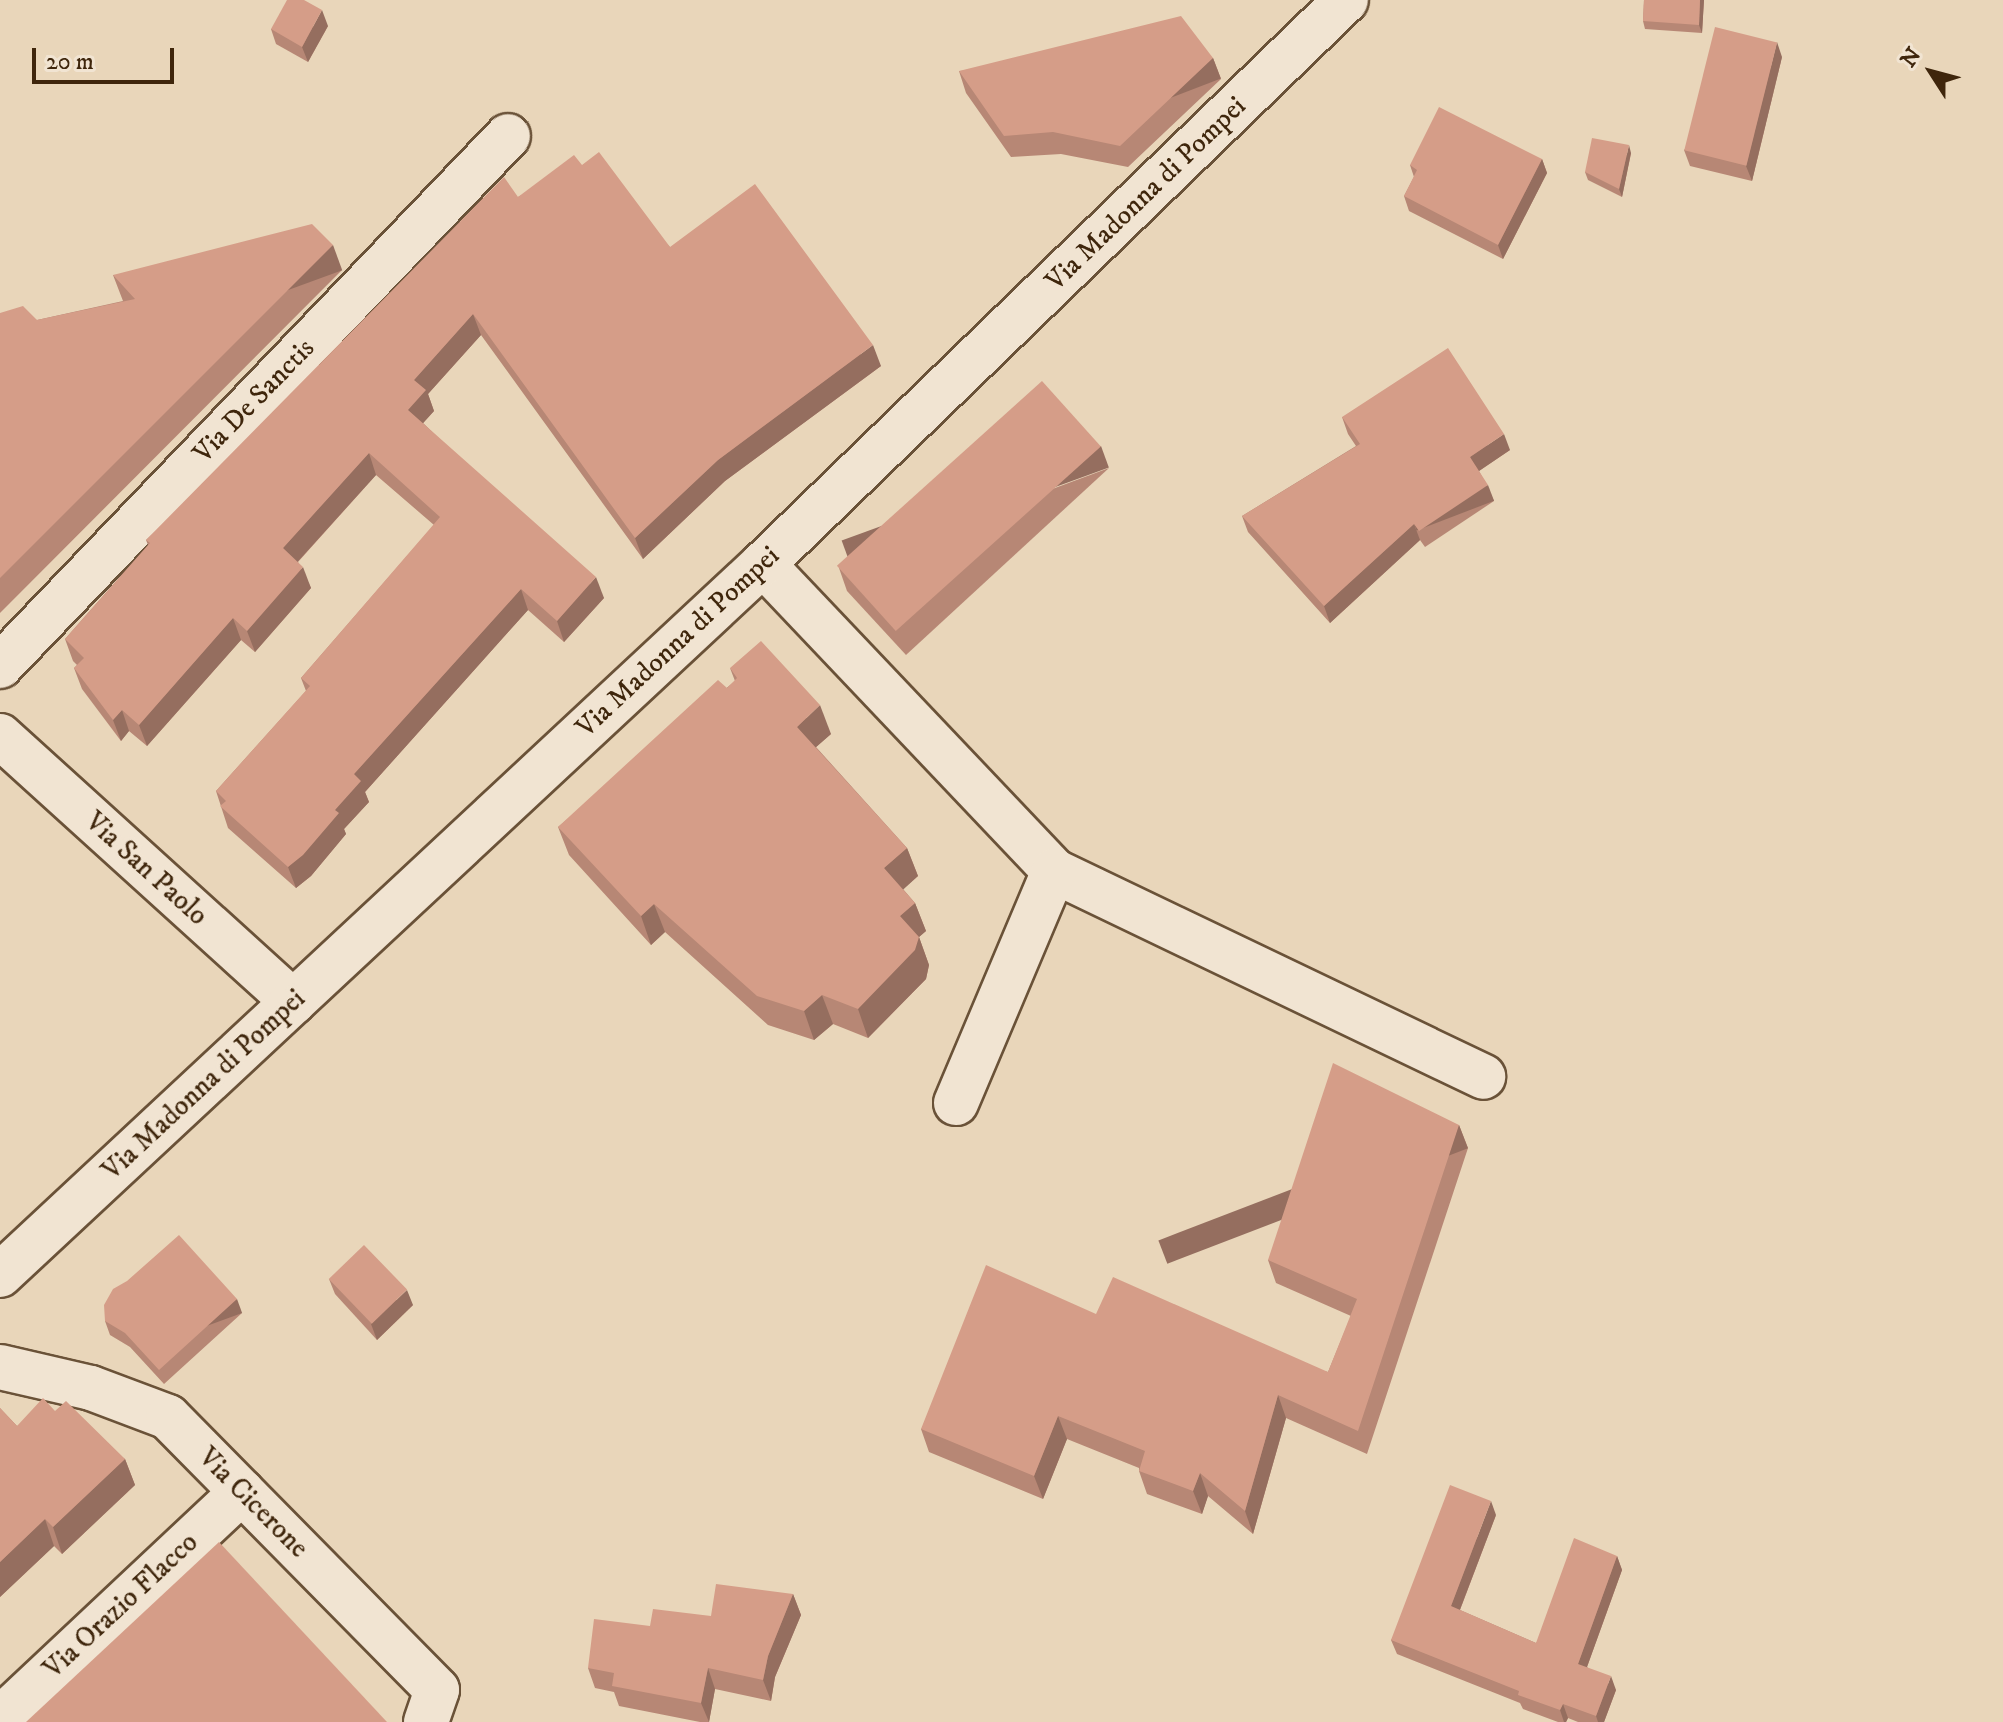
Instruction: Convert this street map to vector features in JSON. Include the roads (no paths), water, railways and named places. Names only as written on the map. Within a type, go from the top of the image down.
[{"type":"street","name":"Via Madonna di Pompei","points":[[0,1275],[763,564],[1346,0]]},
{"type":"street","name":"Via De Sanctis","points":[[0,666],[508,136]]},
{"type":"street","points":[[763,564],[1054,871],[1483,1077]]},
{"type":"street","name":"Via San Paolo","points":[[0,736],[293,1002]]},
{"type":"street","points":[[956,1103],[1054,871]]},
{"type":"street","name":"Via Cicerone","points":[[0,1367],[91,1388],[168,1417],[437,1690],[426,1722]]},
{"type":"street","name":"Via Orazio Flacco","points":[[0,1719],[242,1492]]}]
